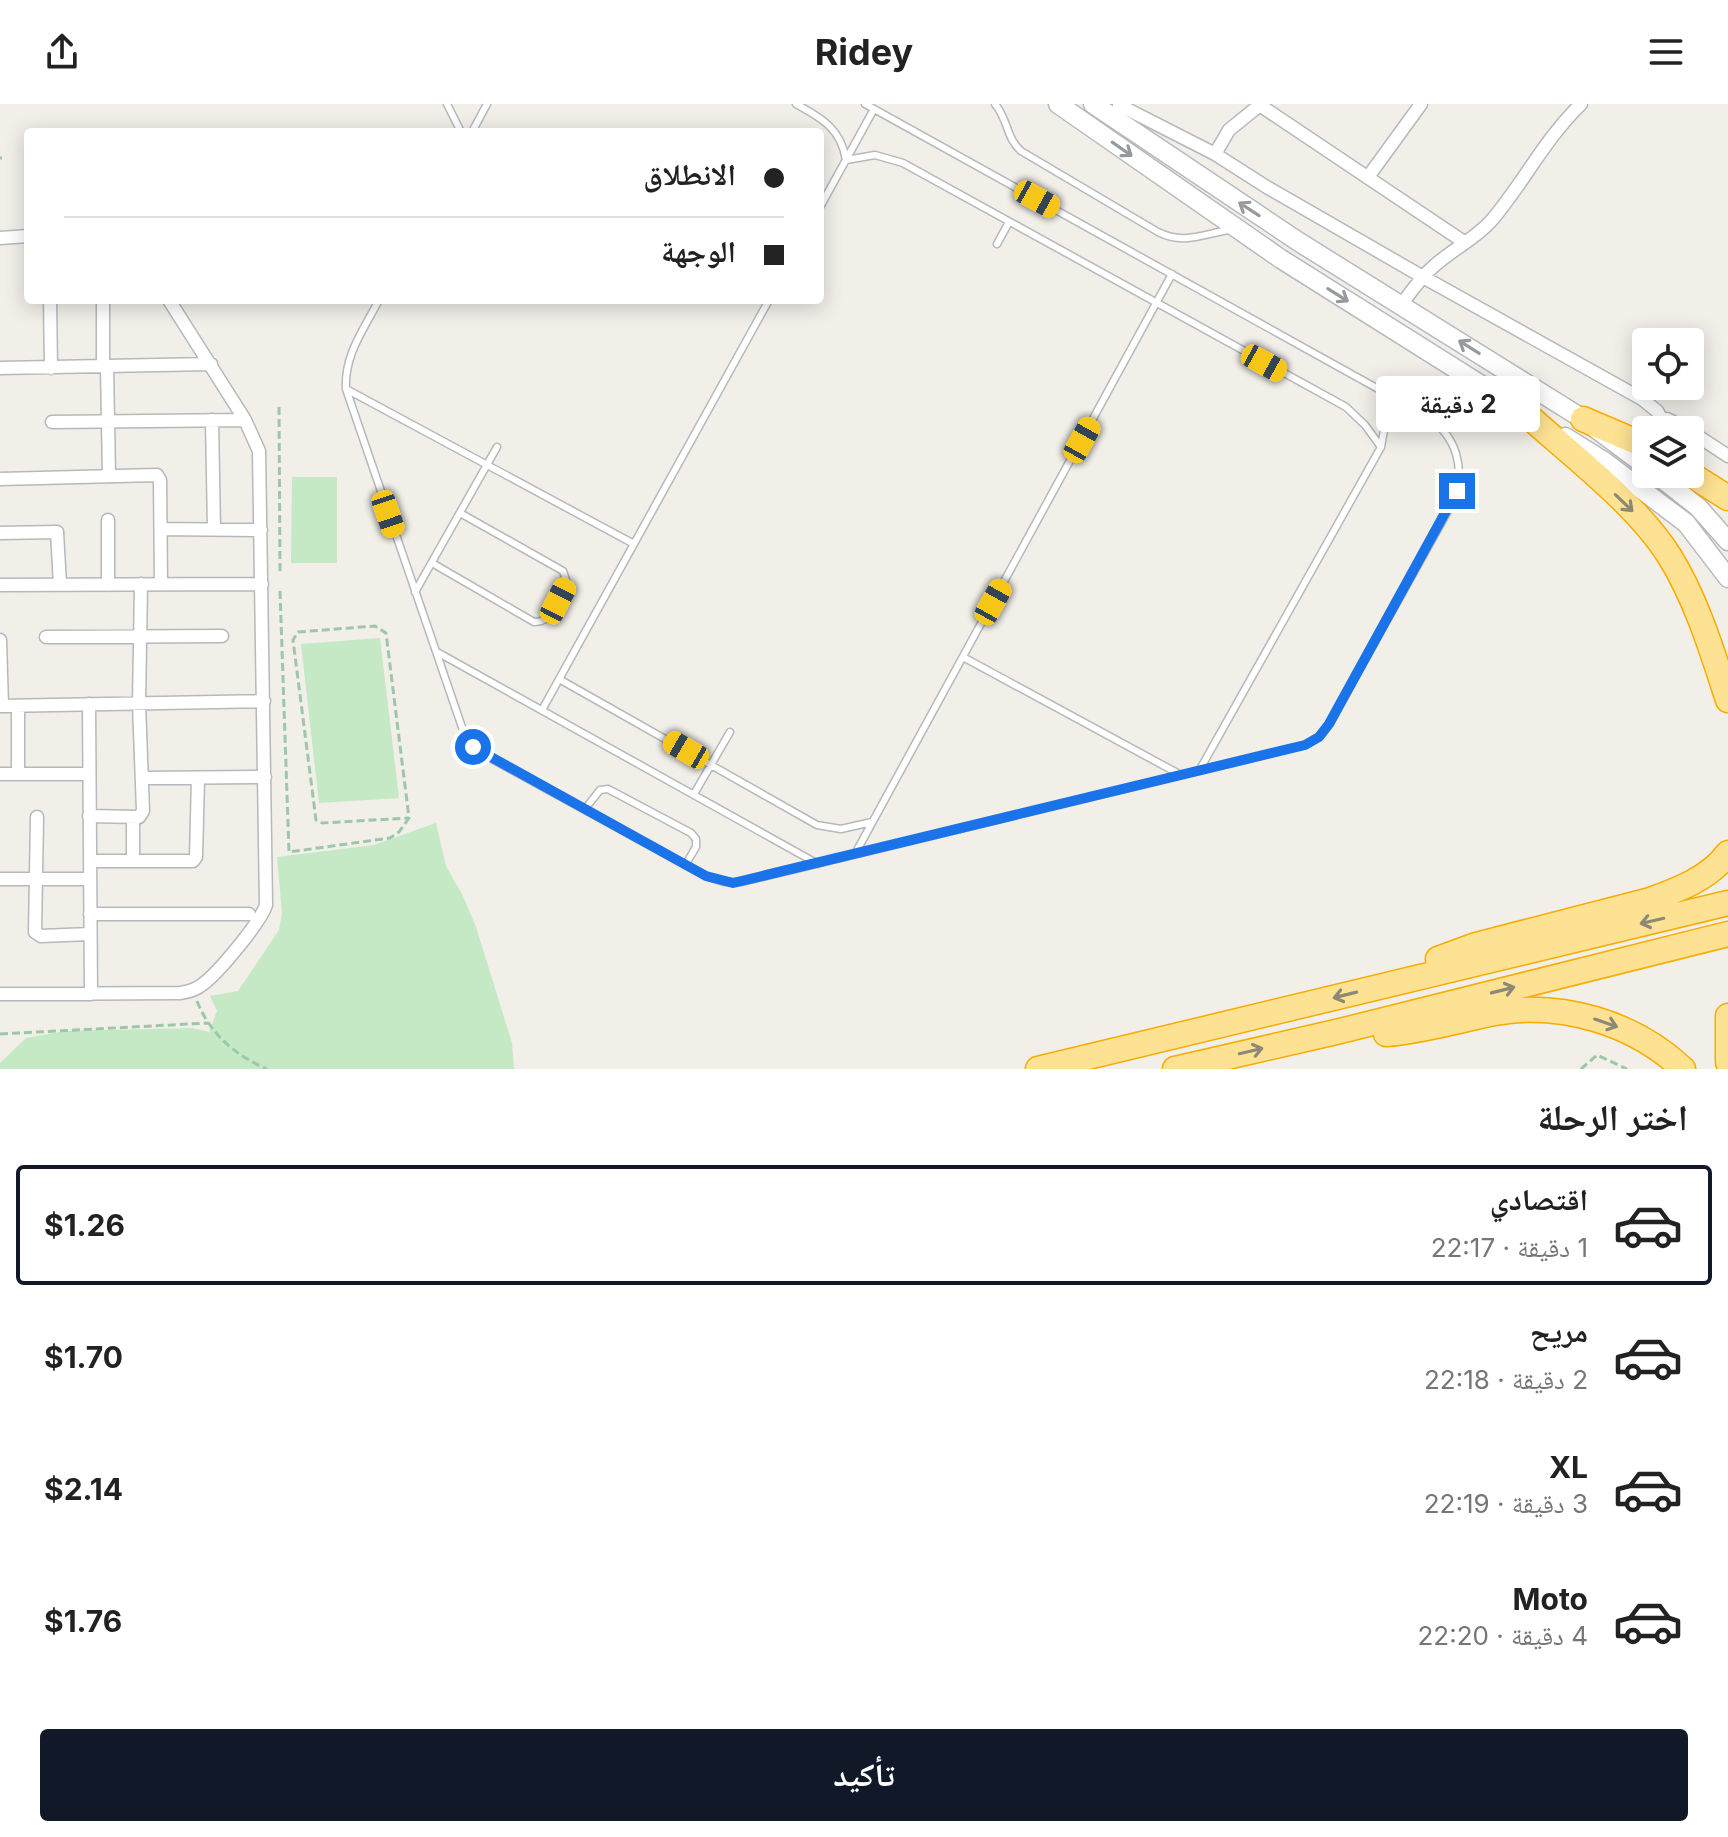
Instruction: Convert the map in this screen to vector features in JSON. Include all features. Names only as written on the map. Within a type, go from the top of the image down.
[{"type":"highway","points":[[1525,413],[1621,499],[1669,555],[1700,620],[1728,700]]},
{"type":"highway","points":[[1583,419],[1632,439]]},
{"type":"highway","points":[[1704,483],[1728,498]]},
{"type":"highway","points":[[1383,986],[1422,965],[1476,945],[1676,891],[1710,871],[1728,853]]},
{"type":"highway","points":[[1038,1069],[1728,903]]},
{"type":"highway","points":[[1175,1069],[1728,934]]},
{"type":"highway","points":[[1336,1032],[1359,1036],[1395,1033],[1499,1013],[1541,1010],[1586,1016],[1631,1032],[1661,1049],[1683,1069]]},
{"type":"highway","points":[[1728,1016],[1728,1062]]},
{"type":"main road","points":[[1058,104],[1236,229],[1605,462],[1670,509],[1694,532],[1728,578]]},
{"type":"main road","points":[[1093,104],[1116,108],[1299,242],[1583,419],[1632,456]]},
{"type":"main road","points":[[1674,488],[1698,507],[1728,541]]},
{"type":"street","points":[[1215,154],[1229,130],[1260,104],[1464,242]]},
{"type":"street","points":[[1368,177],[1421,104]]},
{"type":"street","points":[[1401,305],[1423,277],[1464,242],[1475,237],[1492,219],[1544,145],[1581,104]]},
{"type":"street","points":[[1116,108],[1215,154],[1423,277],[1642,399],[1660,416]]},
{"type":"street","points":[[0,238],[24,236]]},
{"type":"street","points":[[50,304],[51,368]]},
{"type":"street","points":[[103,304],[109,476]]},
{"type":"street","points":[[0,994],[180,993],[193,990],[207,981],[263,913],[266,895],[265,777],[259,451],[245,420],[172,304]]},
{"type":"street","points":[[0,368],[211,364]]},
{"type":"street","points":[[212,420],[214,530]]},
{"type":"street","points":[[52,422],[245,420]]},
{"type":"street","points":[[1704,440],[1728,456]]},
{"type":"street","points":[[0,479],[157,475],[160,480],[161,584]]},
{"type":"street","points":[[108,520],[108,585]]},
{"type":"street","points":[[161,529],[261,530]]},
{"type":"street","points":[[0,533],[57,532],[60,585]]},
{"type":"street","points":[[89,816],[133,817],[141,816],[143,811],[139,704],[141,584]]},
{"type":"street","points":[[0,585],[262,584]]},
{"type":"street","points":[[46,637],[222,636]]},
{"type":"street","points":[[0,640],[1,706],[264,701]]},
{"type":"street","points":[[89,704],[91,994]]},
{"type":"street","points":[[18,706],[18,774]]},
{"type":"street","points":[[0,774],[89,774]]},
{"type":"street","points":[[142,778],[265,777]]},
{"type":"street","points":[[90,861],[187,863],[195,859],[198,778]]},
{"type":"street","points":[[37,817],[36,934],[90,934]]},
{"type":"street","points":[[133,817],[133,861]]},
{"type":"street","points":[[0,879],[90,879]]},
{"type":"street","points":[[90,914],[249,914]]},
{"type":"lane","points":[[447,104],[459,128]]},
{"type":"lane","points":[[474,128],[487,104]]},
{"type":"lane","points":[[796,104],[830,124],[838,134],[846,160]]},
{"type":"lane","points":[[377,304],[347,364],[346,389],[465,736],[473,747],[715,879],[733,883],[818,864],[1305,745],[1319,737],[1453,502],[1459,466],[1452,442],[1437,423],[1384,392],[865,104]]},
{"type":"lane","points":[[995,104],[1012,142],[1021,151],[1165,235],[1189,240],[1236,229]]},
{"type":"lane","points":[[824,200],[874,109]]},
{"type":"lane","points":[[846,160],[875,155],[903,163],[1346,407],[1365,425],[1381,447]]},
{"type":"lane","points":[[997,244],[1009,222]]},
{"type":"lane","points":[[855,855],[1172,274]]},
{"type":"lane","points":[[542,710],[767,304]]},
{"type":"lane","points":[[346,389],[634,544]]},
{"type":"lane","points":[[1199,771],[1381,447],[1386,419],[1384,392]]},
{"type":"lane","points":[[415,592],[497,447]]},
{"type":"lane","points":[[432,563],[534,622],[543,622],[550,616],[567,583],[563,571],[460,513]]},
{"type":"lane","points":[[435,651],[818,864]]},
{"type":"lane","points":[[963,657],[1182,775]]},
{"type":"lane","points":[[559,679],[817,825],[849,829],[873,822]]},
{"type":"lane","points":[[694,794],[730,732]]},
{"type":"lane","points":[[585,809],[600,790],[608,789],[691,833],[696,839],[696,847],[686,864]]},
{"type":"path","points":[[279,407],[280,573]]},
{"type":"path","points":[[280,591],[289,852],[390,838],[409,818],[386,633],[375,626],[298,632],[293,640],[316,820],[322,823],[409,818]]},
{"type":"path","points":[[193,990],[208,1023],[233,1050],[267,1069]]},
{"type":"path","points":[[0,1034],[208,1023]]},
{"type":"path","points":[[1581,1069],[1597,1055],[1627,1069]]},
{"type":"green space","points":[[292,477],[337,477],[337,563],[291,563]]},
{"type":"green space","points":[[380,638],[399,798],[319,803],[301,644]]},
{"type":"green space","points":[[436,823],[446,866],[476,927],[512,1043],[514,1069],[0,1069],[0,1063],[26,1038],[66,1031],[192,1028],[209,1032],[217,1011],[210,996],[238,991],[279,930],[282,913],[277,857],[374,845]]},
{"type":"route","points":[[473,747],[706,876],[733,883],[1305,745],[1325,731],[1457,491]]}]
